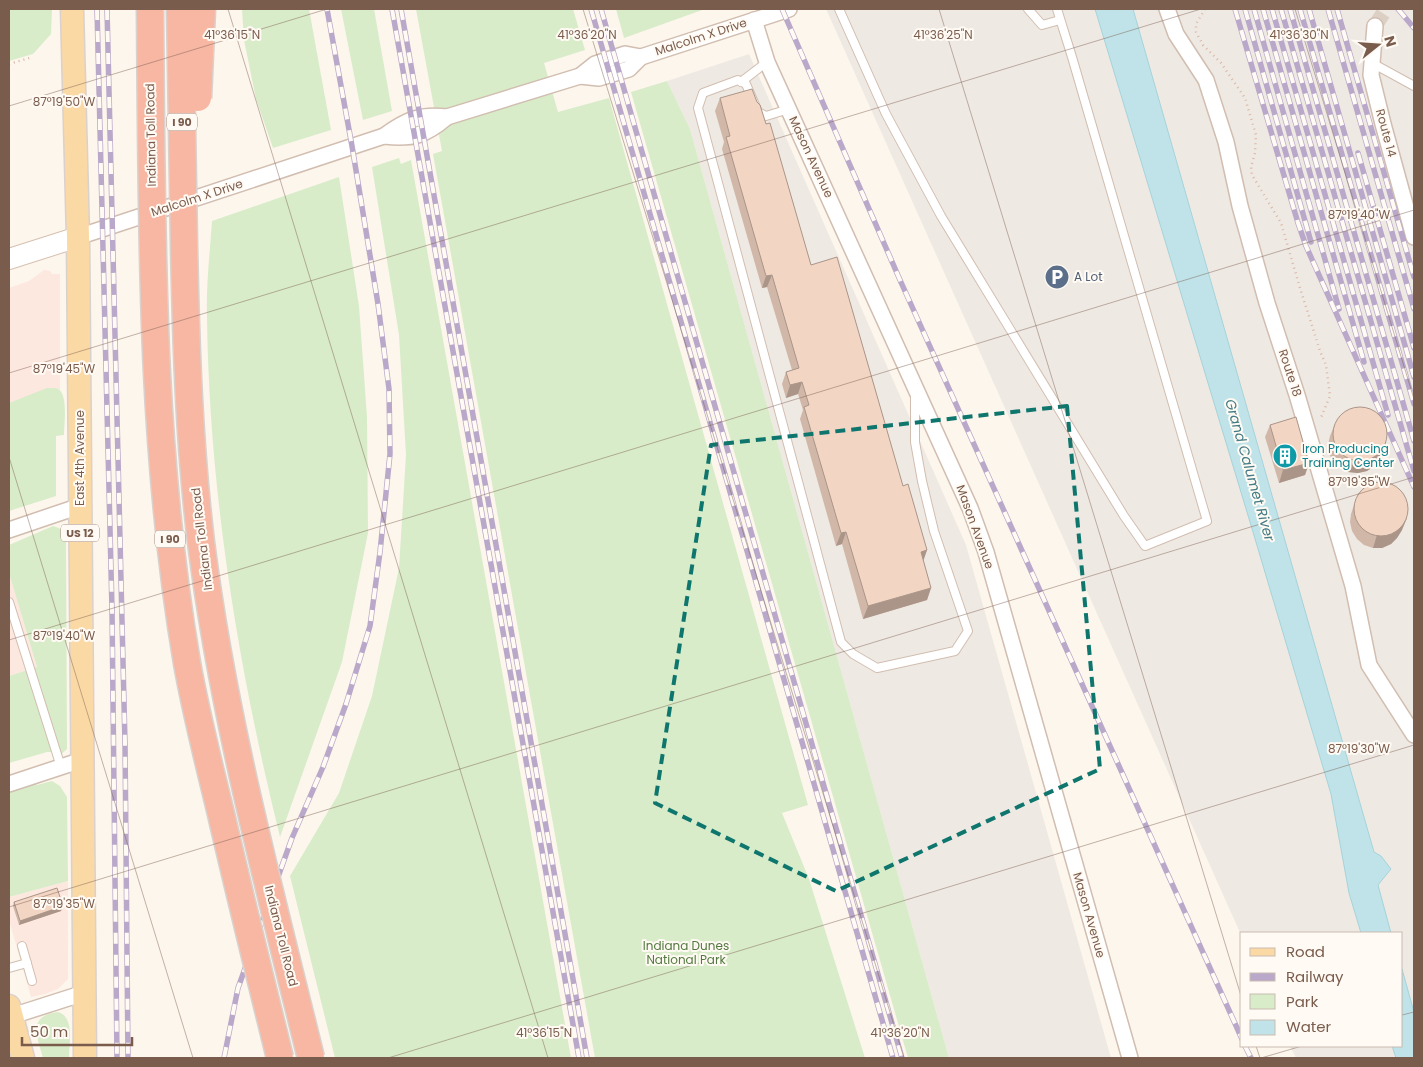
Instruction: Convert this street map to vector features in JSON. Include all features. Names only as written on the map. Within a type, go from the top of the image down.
[{"type":"highway","points":[[132,9],[135,81],[152,247]]},
{"type":"highway","name":"Indiana Toll Road","points":[[150,9],[155,357],[161,447],[171,547],[187,664],[212,779],[280,1058]]},
{"type":"highway","name":"Indiana Toll Road","points":[[180,9],[186,354],[201,541],[218,658],[240,763],[311,1058]]},
{"type":"highway","points":[[184,236],[198,95],[202,9]]},
{"type":"main road","name":"East 4th Avenue","points":[[72,9],[78,237],[85,1058]]},
{"type":"main road","points":[[10,1013],[20,1054]]},
{"type":"street","name":"Malcolm X Drive","points":[[9,259],[384,136],[406,138],[432,130],[447,117],[580,76],[599,78],[614,74],[629,69],[641,57],[789,9]]},
{"type":"street","name":"Route 18","points":[[1167,9],[1176,34],[1206,80],[1220,124],[1240,206],[1352,586],[1369,665],[1414,735]]},
{"type":"street","name":"Mason Avenue","points":[[754,20],[767,62],[970,508],[986,552],[1130,1058]]},
{"type":"street","name":"Route 14","points":[[1375,26],[1371,75],[1414,237]]},
{"type":"street","points":[[9,530],[80,506]]},
{"type":"street","points":[[9,784],[82,760]]},
{"type":"street","points":[[10,1013],[84,993]]},
{"type":"lane","points":[[839,9],[886,114],[941,216],[1124,516],[1145,546],[1206,521],[1057,9]]},
{"type":"lane","points":[[1028,9],[1042,25],[1060,20]]},
{"type":"lane","points":[[741,82],[767,62]]},
{"type":"lane","points":[[1372,63],[1414,86]]},
{"type":"lane","points":[[789,109],[766,116],[758,112],[746,84],[738,80],[703,94],[698,108],[841,642],[852,654],[877,668],[955,651],[968,631],[934,531],[922,481],[915,442],[915,385]]},
{"type":"lane","points":[[9,602],[61,767]]},
{"type":"lane","points":[[22,946],[32,981]]},
{"type":"lane","points":[[9,968],[27,963]]},
{"type":"path","points":[[1205,9],[1196,24],[1196,32],[1203,45],[1221,63],[1245,98],[1256,135],[1255,153],[1251,167],[1252,175],[1282,223],[1300,288],[1326,365],[1330,396],[1318,425]]},
{"type":"path","points":[[9,64],[33,57]]},
{"type":"highlighted area","points":[[1067,406],[1100,769],[836,891],[655,803],[711,445]]},
{"type":"shaded area","points":[[826,9],[1414,9],[1414,1058],[1296,1058],[1290,1047],[1403,1047],[1403,932],[1240,933]]},
{"type":"shaded area","points":[[749,54],[966,545],[1111,1058],[949,1058],[690,129],[667,81]]},
{"type":"shaded area","points":[[44,270],[50,271],[52,274],[60,274],[60,390],[55,388],[9,403],[9,288],[29,281]]},
{"type":"shaded area","points":[[9,573],[37,667],[9,676]]},
{"type":"shaded area","points":[[68,881],[68,979],[58,989],[31,997],[9,920],[9,897]]},
{"type":"green space","points":[[9,9],[52,9],[51,34],[33,54],[9,61]]},
{"type":"green space","points":[[242,9],[309,9],[331,130],[273,148],[256,99],[244,40]]},
{"type":"green space","points":[[341,9],[374,9],[392,111],[363,120]]},
{"type":"green space","name":"Indiana Dunes National Park","points":[[416,9],[573,9],[585,50],[544,63],[558,112],[609,98],[808,805],[782,813],[809,879],[865,1058],[595,1058],[433,154],[442,151]]},
{"type":"green space","points":[[616,9],[705,9],[624,38]]},
{"type":"green space","points":[[667,81],[690,129],[949,1058],[908,1058],[631,92]]},
{"type":"green space","points":[[399,158],[401,164],[411,160],[571,1058],[335,1058],[290,876],[339,793],[372,696],[399,568],[406,455],[399,335],[372,167]]},
{"type":"green space","points":[[339,177],[359,306],[367,417],[368,533],[342,662],[280,837],[251,708],[239,644],[220,513],[213,447],[207,316],[212,221]]},
{"type":"green space","points":[[47,388],[60,390],[63,395],[65,408],[64,435],[56,436],[56,496],[9,511],[9,403]]},
{"type":"green space","points":[[53,526],[63,531],[66,542],[67,749],[58,757],[57,752],[47,752],[9,763],[9,676],[37,667],[9,573],[9,545]]},
{"type":"green space","points":[[52,781],[60,786],[67,797],[68,881],[9,897],[9,791],[33,782],[37,785]]},
{"type":"green space","points":[[58,1012],[67,1019],[69,1025],[69,1058],[43,1058],[37,1035],[38,1023],[48,1014]]},
{"type":"water","name":"Grand Calumet River","points":[[1095,9],[1133,9],[1374,852],[1381,856],[1391,869],[1378,885],[1391,932],[1361,932],[1349,893],[1331,794]]},
{"type":"water","points":[[1403,973],[1414,1012],[1414,1058],[1396,1058],[1392,1047],[1403,1047]]},
{"type":"building","points":[[752,89],[766,124],[770,123],[811,265],[837,257],[903,486],[908,484],[927,550],[921,552],[931,588],[868,606],[846,532],[841,533],[804,407],[809,405],[802,382],[790,385],[786,372],[799,368],[772,275],[766,276],[726,137],[730,136],[720,98]]},
{"type":"building","points":[[1360,407],[1370,409],[1379,415],[1385,424],[1387,434],[1385,444],[1379,453],[1370,459],[1360,461],[1350,459],[1341,453],[1335,444],[1333,434],[1335,424],[1341,415],[1350,409]]},
{"type":"building","points":[[1296,417],[1309,463],[1283,470],[1270,425]]},
{"type":"building","points":[[1381,482],[1391,484],[1400,490],[1406,499],[1408,509],[1406,519],[1400,528],[1391,534],[1381,536],[1371,534],[1362,528],[1356,519],[1354,509],[1356,499],[1362,490],[1371,484]]},
{"type":"building","points":[[57,888],[63,906],[20,921],[14,902]]},
{"type":"tunnel","points":[[1375,26],[1386,9]]},
{"type":"railway","points":[[97,9],[112,609],[117,1058]]},
{"type":"railway","points":[[107,9],[125,743],[128,1058]]},
{"type":"railway","points":[[224,1058],[238,988],[292,838],[323,767],[346,704],[370,626],[390,454],[389,389],[378,304],[327,9]]},
{"type":"railway","points":[[392,9],[579,1058]]},
{"type":"railway","points":[[401,9],[587,1058]]},
{"type":"railway","points":[[591,9],[893,1058]]},
{"type":"railway","points":[[601,9],[902,1058]]},
{"type":"railway","points":[[782,9],[900,280],[1240,1035]]},
{"type":"railway","points":[[1235,9],[1306,246],[1414,487]]},
{"type":"railway","points":[[1245,9],[1311,242]]},
{"type":"railway","points":[[1254,9],[1339,309]]},
{"type":"railway","points":[[1263,9],[1364,362]]},
{"type":"railway","points":[[1272,9],[1388,415]]},
{"type":"railway","points":[[1281,9],[1414,471]]},
{"type":"railway","points":[[1290,9],[1414,441]]},
{"type":"railway","points":[[1300,9],[1414,404]]},
{"type":"railway","points":[[1309,9],[1414,377]]},
{"type":"railway","points":[[1328,9],[1414,309]]},
{"type":"railway","points":[[1337,9],[1414,277]]},
{"type":"railway","points":[[1398,9],[1414,28]]},
{"type":"railway","points":[[1358,153],[1414,348]]},
{"type":"railway","points":[[1246,1047],[1251,1058]]},
{"type":"place","name":"A Lot","points":[[1057,277]]},
{"type":"place","name":"Iron Producing Training Center","points":[[1285,456]]}]
